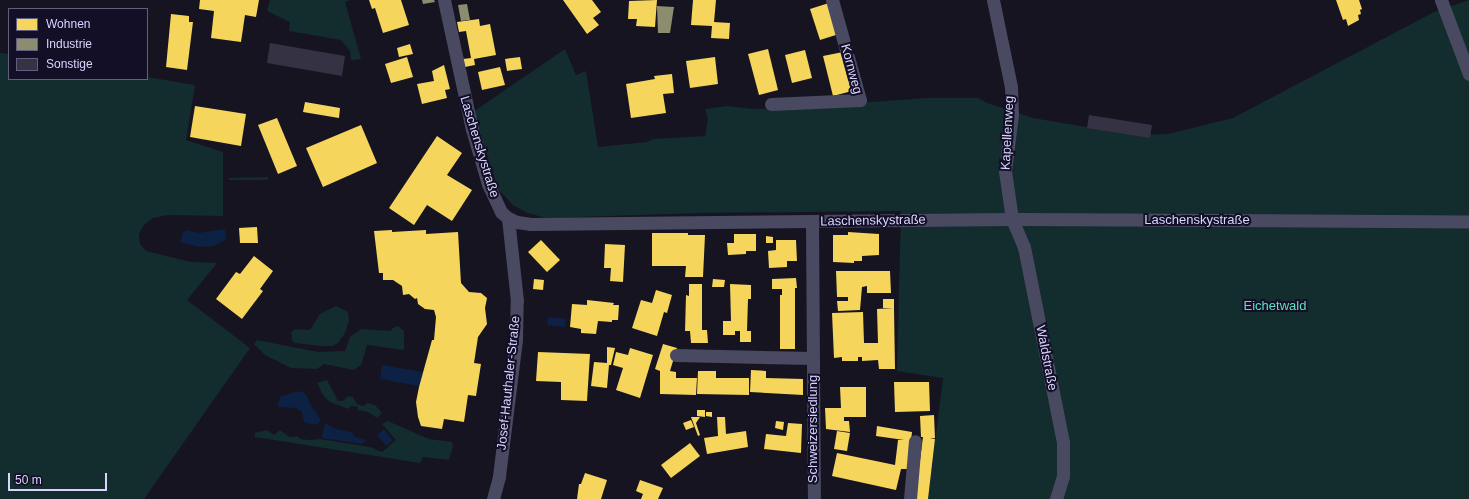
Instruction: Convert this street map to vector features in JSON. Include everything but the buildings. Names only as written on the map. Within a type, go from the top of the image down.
[{"type":"street","name":"Laschenskystraße","points":[[444,0],[459,77],[475,140],[495,202],[501,212],[508,218],[531,224],[1012,219],[1469,221]]},
{"type":"street","name":"Kornweg","points":[[771,104],[860,100],[832,0]]},
{"type":"street","name":"Kapellenweg","points":[[993,0],[1011,86],[1012,114],[1005,171],[1012,219]]},
{"type":"street","points":[[1441,0],[1469,74]]},
{"type":"street","name":"Josef-Hauthaler-Straße","points":[[493,499],[499,476],[516,340],[516,301],[508,218]]},
{"type":"street","name":"Waldstraße","points":[[1012,219],[1024,247],[1063,442],[1063,476],[1056,499]]},
{"type":"street","name":"Schweizersiedlung","points":[[812,222],[814,499]]},
{"type":"street","name":"Schweizersiedlung","points":[[676,355],[813,358]]},
{"type":"street","points":[[910,499],[915,441]]},
{"type":"green space","points":[[270,0],[350,0],[345,2],[361,59],[351,60],[350,51],[341,40],[289,31],[290,22],[267,11]]},
{"type":"green space","name":"Eichetwald","points":[[1469,0],[1469,499],[928,499],[943,378],[897,371],[901,211],[701,213],[547,218],[527,213],[513,205],[498,189],[473,112],[565,49],[576,75],[586,71],[598,147],[647,142],[653,139],[705,136],[708,118],[705,109],[727,106],[754,109],[788,108],[927,98],[978,98],[987,103],[1033,118],[1134,135],[1168,134],[1233,118],[1434,12]]},
{"type":"green space","points":[[0,53],[8,54],[8,80],[148,80],[148,77],[195,85],[186,140],[223,152],[223,216],[168,215],[153,218],[143,226],[139,235],[140,244],[146,251],[191,262],[217,263],[187,300],[250,348],[144,499],[0,499]]},
{"type":"green space","points":[[268,177],[268,180],[229,180],[229,178]]},
{"type":"green space","points":[[336,306],[348,312],[349,320],[345,333],[338,343],[332,346],[321,346],[295,343],[292,340],[291,332],[295,329],[310,330],[320,314]]},
{"type":"green space","points":[[398,326],[404,331],[404,350],[367,345],[361,365],[354,370],[324,364],[317,369],[291,368],[265,355],[254,344],[257,340],[318,352],[345,351],[350,337],[361,329],[390,331]]},
{"type":"green space","points":[[327,380],[338,401],[343,401],[348,396],[353,397],[357,404],[364,406],[367,403],[375,405],[382,413],[377,418],[368,412],[358,410],[358,407],[350,406],[349,409],[330,402],[323,395],[317,383]]},
{"type":"green space","points":[[388,421],[429,439],[452,442],[453,447],[449,460],[423,457],[420,463],[255,437],[255,433],[267,430],[274,435],[280,430],[288,436],[298,436],[300,439],[320,439],[370,447],[382,452],[396,440],[382,424]]},
{"type":"water","points":[[225,229],[226,240],[213,246],[200,247],[180,242],[183,233],[186,230],[199,233]]},
{"type":"water","points":[[548,317],[566,319],[565,327],[547,325]]},
{"type":"water","points":[[382,365],[423,372],[419,386],[380,379]]},
{"type":"water","points":[[300,391],[306,394],[321,420],[316,425],[304,422],[302,412],[296,408],[277,407],[281,396]]},
{"type":"water","points":[[325,423],[335,429],[352,432],[355,437],[366,440],[363,444],[322,438]]},
{"type":"water","points":[[384,429],[393,440],[386,446],[377,435]]}]
